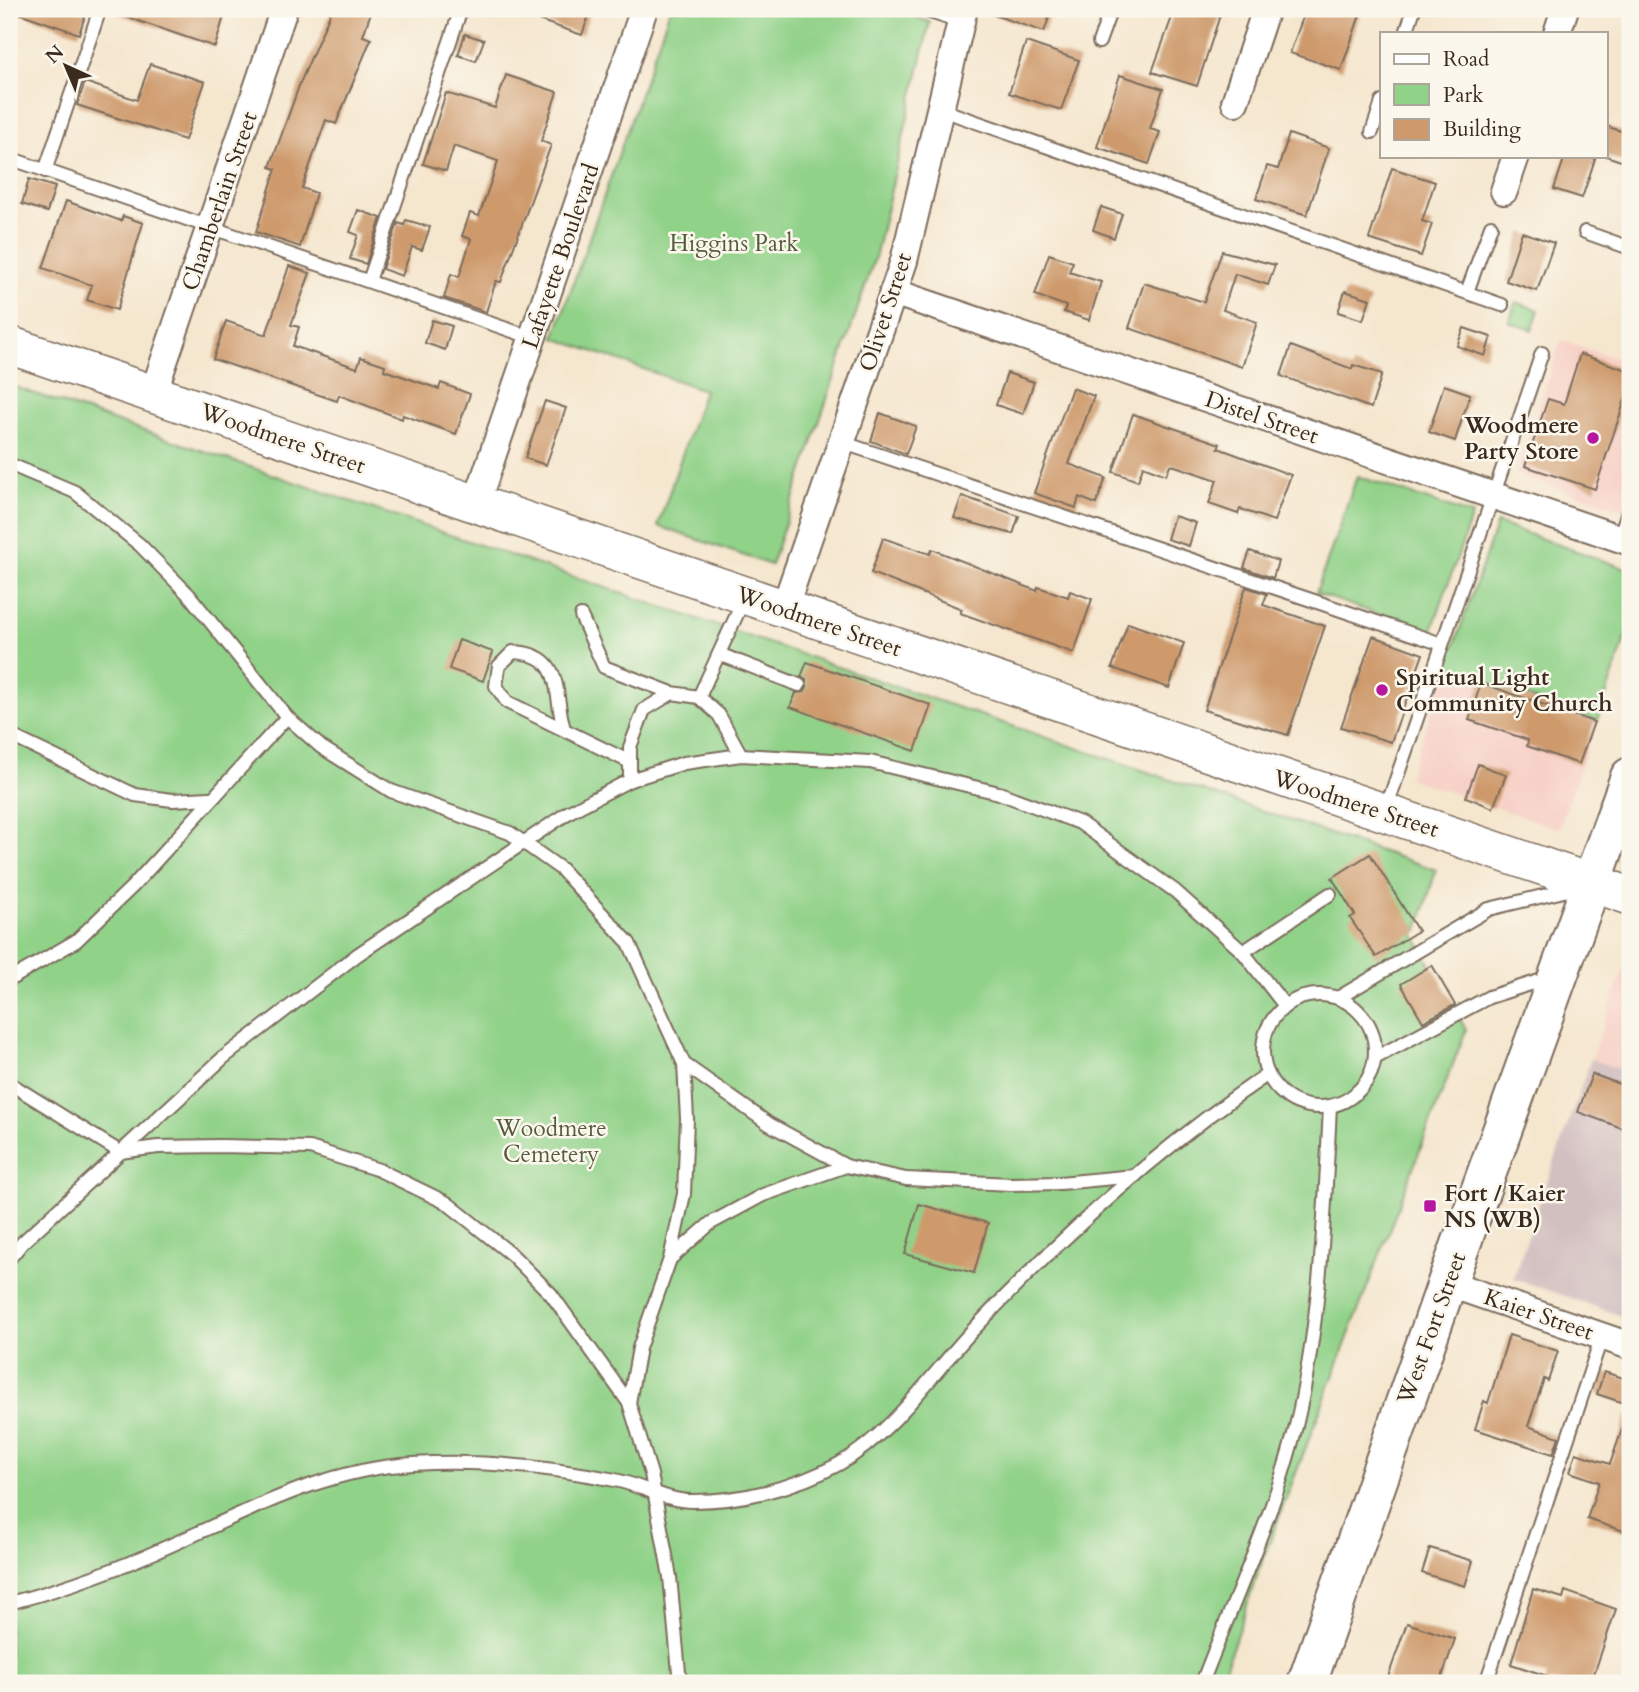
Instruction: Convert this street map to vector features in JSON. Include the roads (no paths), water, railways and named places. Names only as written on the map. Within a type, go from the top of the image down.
[{"type":"main road","name":"West Fort Street","points":[[1307,1683],[1447,1283],[1630,777]]},
{"type":"street","name":"Chamberlain Street","points":[[153,394],[284,9]]},
{"type":"street","name":"Lafayette Boulevard","points":[[476,504],[644,9]]},
{"type":"street","points":[[1235,102],[1266,9]]},
{"type":"street","points":[[1557,32],[1565,9]]},
{"type":"street","name":"Olivet Street","points":[[784,610],[904,261],[962,15]]},
{"type":"street","points":[[1504,191],[1515,158]]},
{"type":"street","name":"Distel Street","points":[[893,292],[1625,540]]},
{"type":"street","name":"Woodmere Street","points":[[9,345],[1630,896]]},
{"type":"street","name":"Kaier Street","points":[[1447,1283],[1630,1346]]},
{"type":"lane","points":[[45,171],[100,9]]},
{"type":"lane","points":[[369,281],[461,9]]},
{"type":"lane","points":[[921,9],[962,15]]},
{"type":"lane","points":[[1099,42],[1111,9]]},
{"type":"lane","points":[[1406,32],[1414,9]]},
{"type":"lane","points":[[1371,132],[1380,107]]},
{"type":"lane","points":[[939,109],[1502,305]]},
{"type":"lane","points":[[9,158],[533,338]]},
{"type":"lane","points":[[1467,292],[1491,226]]},
{"type":"lane","points":[[1585,232],[1630,248]]},
{"type":"lane","points":[[1385,813],[1542,353]]},
{"type":"lane","points":[[841,442],[1442,644]]},
{"type":"lane","points":[[9,464],[75,492],[140,545],[189,595],[287,717],[321,747],[390,791],[510,833],[561,869],[629,943],[684,1063],[687,1119],[684,1194],[670,1259],[639,1348],[629,1403]]},
{"type":"lane","points":[[1625,540],[1630,506]]},
{"type":"lane","points":[[699,697],[745,596]]},
{"type":"lane","points":[[581,616],[604,667],[672,693],[699,697],[719,715],[741,755]]},
{"type":"lane","points":[[564,729],[557,687],[550,666],[533,653],[513,652],[499,666],[496,686],[507,702],[630,762]]},
{"type":"lane","points":[[719,654],[799,685]]},
{"type":"lane","points":[[630,780],[630,747],[644,710],[672,693]]},
{"type":"lane","points":[[9,980],[76,941],[133,886],[210,798],[287,717]]},
{"type":"lane","points":[[9,735],[135,795],[172,800],[210,798]]},
{"type":"lane","points":[[9,1259],[223,1058],[346,963],[569,812],[630,780],[684,763],[741,755],[870,762],[999,793],[1080,823],[1175,891],[1243,952],[1285,1006]]},
{"type":"lane","points":[[1339,998],[1489,909],[1593,883]]},
{"type":"lane","points":[[1243,952],[1330,894]]},
{"type":"lane","points":[[1375,1058],[1489,997],[1560,975]]},
{"type":"lane","points":[[1311,994],[1339,998],[1348,1002],[1372,1029],[1375,1058],[1366,1083],[1353,1096],[1330,1106],[1300,1104],[1284,1096],[1268,1074],[1262,1045],[1268,1027],[1285,1006],[1311,994]]},
{"type":"lane","points":[[684,1063],[769,1124],[846,1166],[906,1179],[963,1183],[1060,1183],[1135,1176]]},
{"type":"lane","points":[[9,1603],[57,1591],[147,1556],[243,1512],[321,1481],[409,1464],[500,1463],[617,1480],[688,1502],[738,1498],[803,1482],[842,1462],[896,1415],[973,1330],[1088,1216],[1209,1114],[1268,1074]]},
{"type":"lane","points":[[9,1083],[120,1152],[158,1147],[310,1148],[379,1170],[447,1203],[511,1254],[551,1294],[629,1403],[654,1492],[670,1577],[680,1683]]},
{"type":"lane","points":[[1202,1683],[1274,1494],[1299,1415],[1312,1343],[1330,1106]]},
{"type":"lane","points":[[670,1259],[711,1223],[763,1195],[846,1166]]},
{"type":"lane","points":[[1486,1683],[1602,1336]]},
{"type":"place","name":"Woodmere Party Store","points":[[1593,438]]},
{"type":"place","name":"Spiritual Light Community Church","points":[[1382,690]]},
{"type":"place","name":"Fort / Kaier NS (WB)","points":[[1430,1206]]},
{"type":"park label","name":"Higgins Park","points":[[734,243]]},
{"type":"park label","name":"Woodmere Cemetery","points":[[551,1141]]}]
